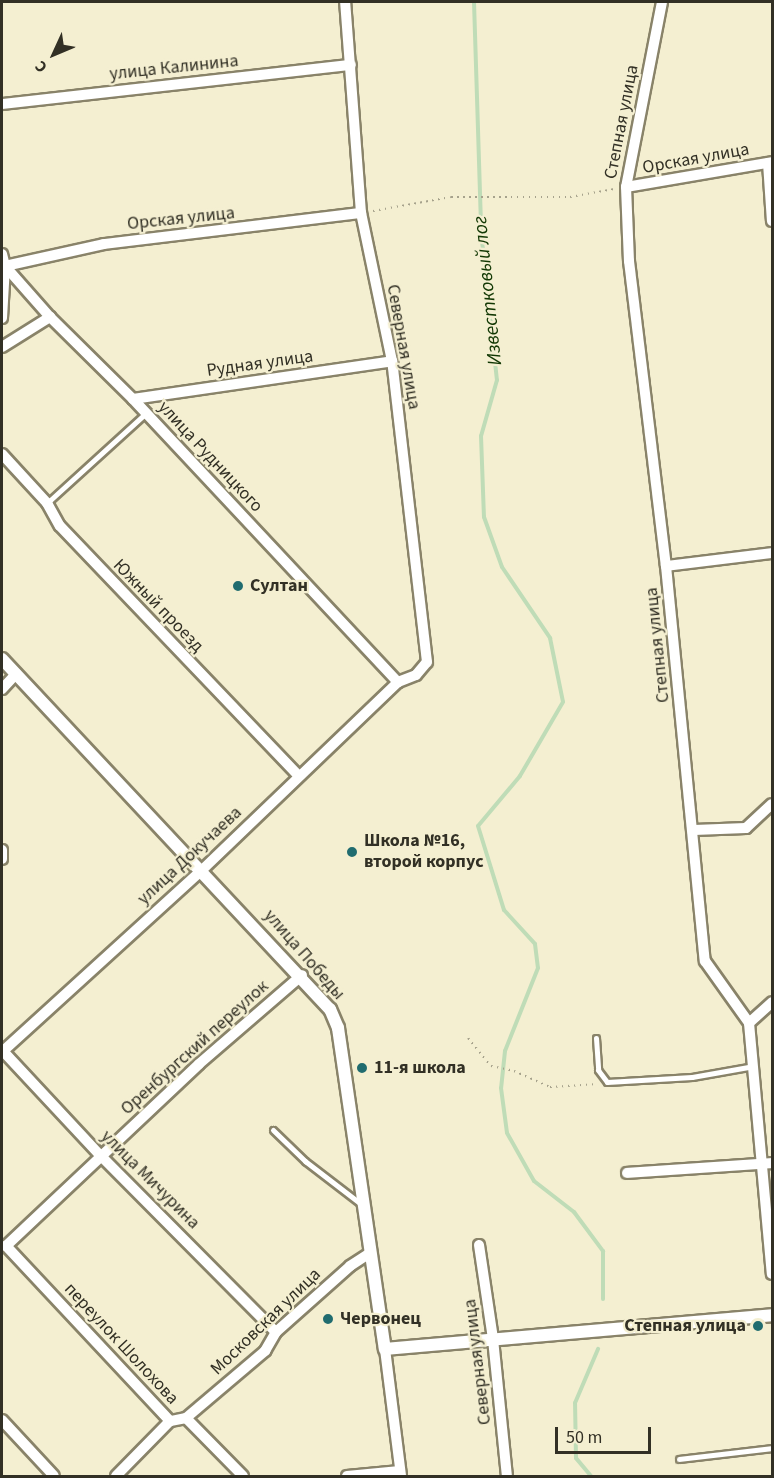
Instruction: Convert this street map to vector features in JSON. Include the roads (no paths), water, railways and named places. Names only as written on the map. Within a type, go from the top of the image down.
[{"type":"street","name":"Северная улица","points":[[345,2],[361,213],[392,361],[427,662],[416,675],[398,682]]},
{"type":"street","name":"Степная улица","points":[[662,2],[626,187],[629,261],[666,566],[694,830],[705,961],[749,1023],[769,1164],[772,1274]]},
{"type":"street","name":"улица Калинина","points":[[2,104],[351,65]]},
{"type":"street","name":"Орская улица","points":[[626,187],[770,163]]},
{"type":"street","points":[[770,163],[772,221]]},
{"type":"street","name":"Орская улица","points":[[5,266],[104,244],[361,213]]},
{"type":"street","name":"улица Рудницкого","points":[[2,254],[5,266],[50,317],[133,399],[398,682]]},
{"type":"street","points":[[2,318],[5,266]]},
{"type":"street","points":[[2,347],[50,317]]},
{"type":"street","name":"Рудная улица","points":[[133,399],[392,361]]},
{"type":"street","name":"Южный проезд","points":[[2,454],[46,503],[60,526],[298,775]]},
{"type":"street","points":[[666,566],[772,553]]},
{"type":"street","name":"улица Победы","points":[[2,659],[302,975],[330,1009],[338,1028],[385,1349],[400,1474]]},
{"type":"street","points":[[2,689],[16,675]]},
{"type":"street","name":"улица Докучаева","points":[[2,1051],[202,870],[298,775],[398,682]]},
{"type":"street","points":[[694,830],[746,828],[772,804]]},
{"type":"street","points":[[2,849],[2,859]]},
{"type":"street","name":"Оренбургский переулок","points":[[6,1246],[101,1156],[302,975]]},
{"type":"street","points":[[749,1023],[772,1002]]},
{"type":"street","name":"улица Мичурина","points":[[2,1051],[101,1156],[276,1332]]},
{"type":"street","points":[[627,1173],[769,1164]]},
{"type":"street","name":"Северная улица","points":[[479,1245],[494,1339],[507,1476]]},
{"type":"street","name":"переулок Шолохова","points":[[6,1246],[170,1421],[186,1418],[243,1476]]},
{"type":"street","name":"Московская улица","points":[[186,1418],[265,1351],[276,1332],[350,1266],[370,1253]]},
{"type":"street","points":[[385,1349],[772,1315]]},
{"type":"street","points":[[2,1420],[54,1476]]},
{"type":"street","points":[[116,1476],[170,1421]]},
{"type":"street","points":[[347,1476],[400,1474]]},
{"type":"lane","points":[[46,503],[146,413]]},
{"type":"lane","points":[[596,1038],[598,1070],[607,1083],[692,1077],[754,1066]]},
{"type":"lane","points":[[273,1130],[305,1161],[365,1208]]},
{"type":"lane","points":[[679,1459],[772,1448]]},
{"type":"waterway","name":"Известковый лог","points":[[474,2],[481,231],[497,380],[481,436],[484,517],[502,567],[550,638],[563,702],[520,776],[478,826],[504,910],[535,944],[538,968],[505,1051],[501,1088],[507,1133],[534,1181],[574,1212],[603,1251],[603,1299]]},
{"type":"waterway","name":"Известковый лог","points":[[591,1476],[576,1458],[575,1403],[598,1349]]},
{"type":"place","name":"Султан","points":[[238,586]]},
{"type":"place","name":"Школа №16, второй корпус","points":[[352,852]]},
{"type":"place","name":"11-я школа","points":[[362,1068]]},
{"type":"place","name":"Червонец","points":[[328,1319]]},
{"type":"place","name":"Степная улица","points":[[758,1326]]}]
